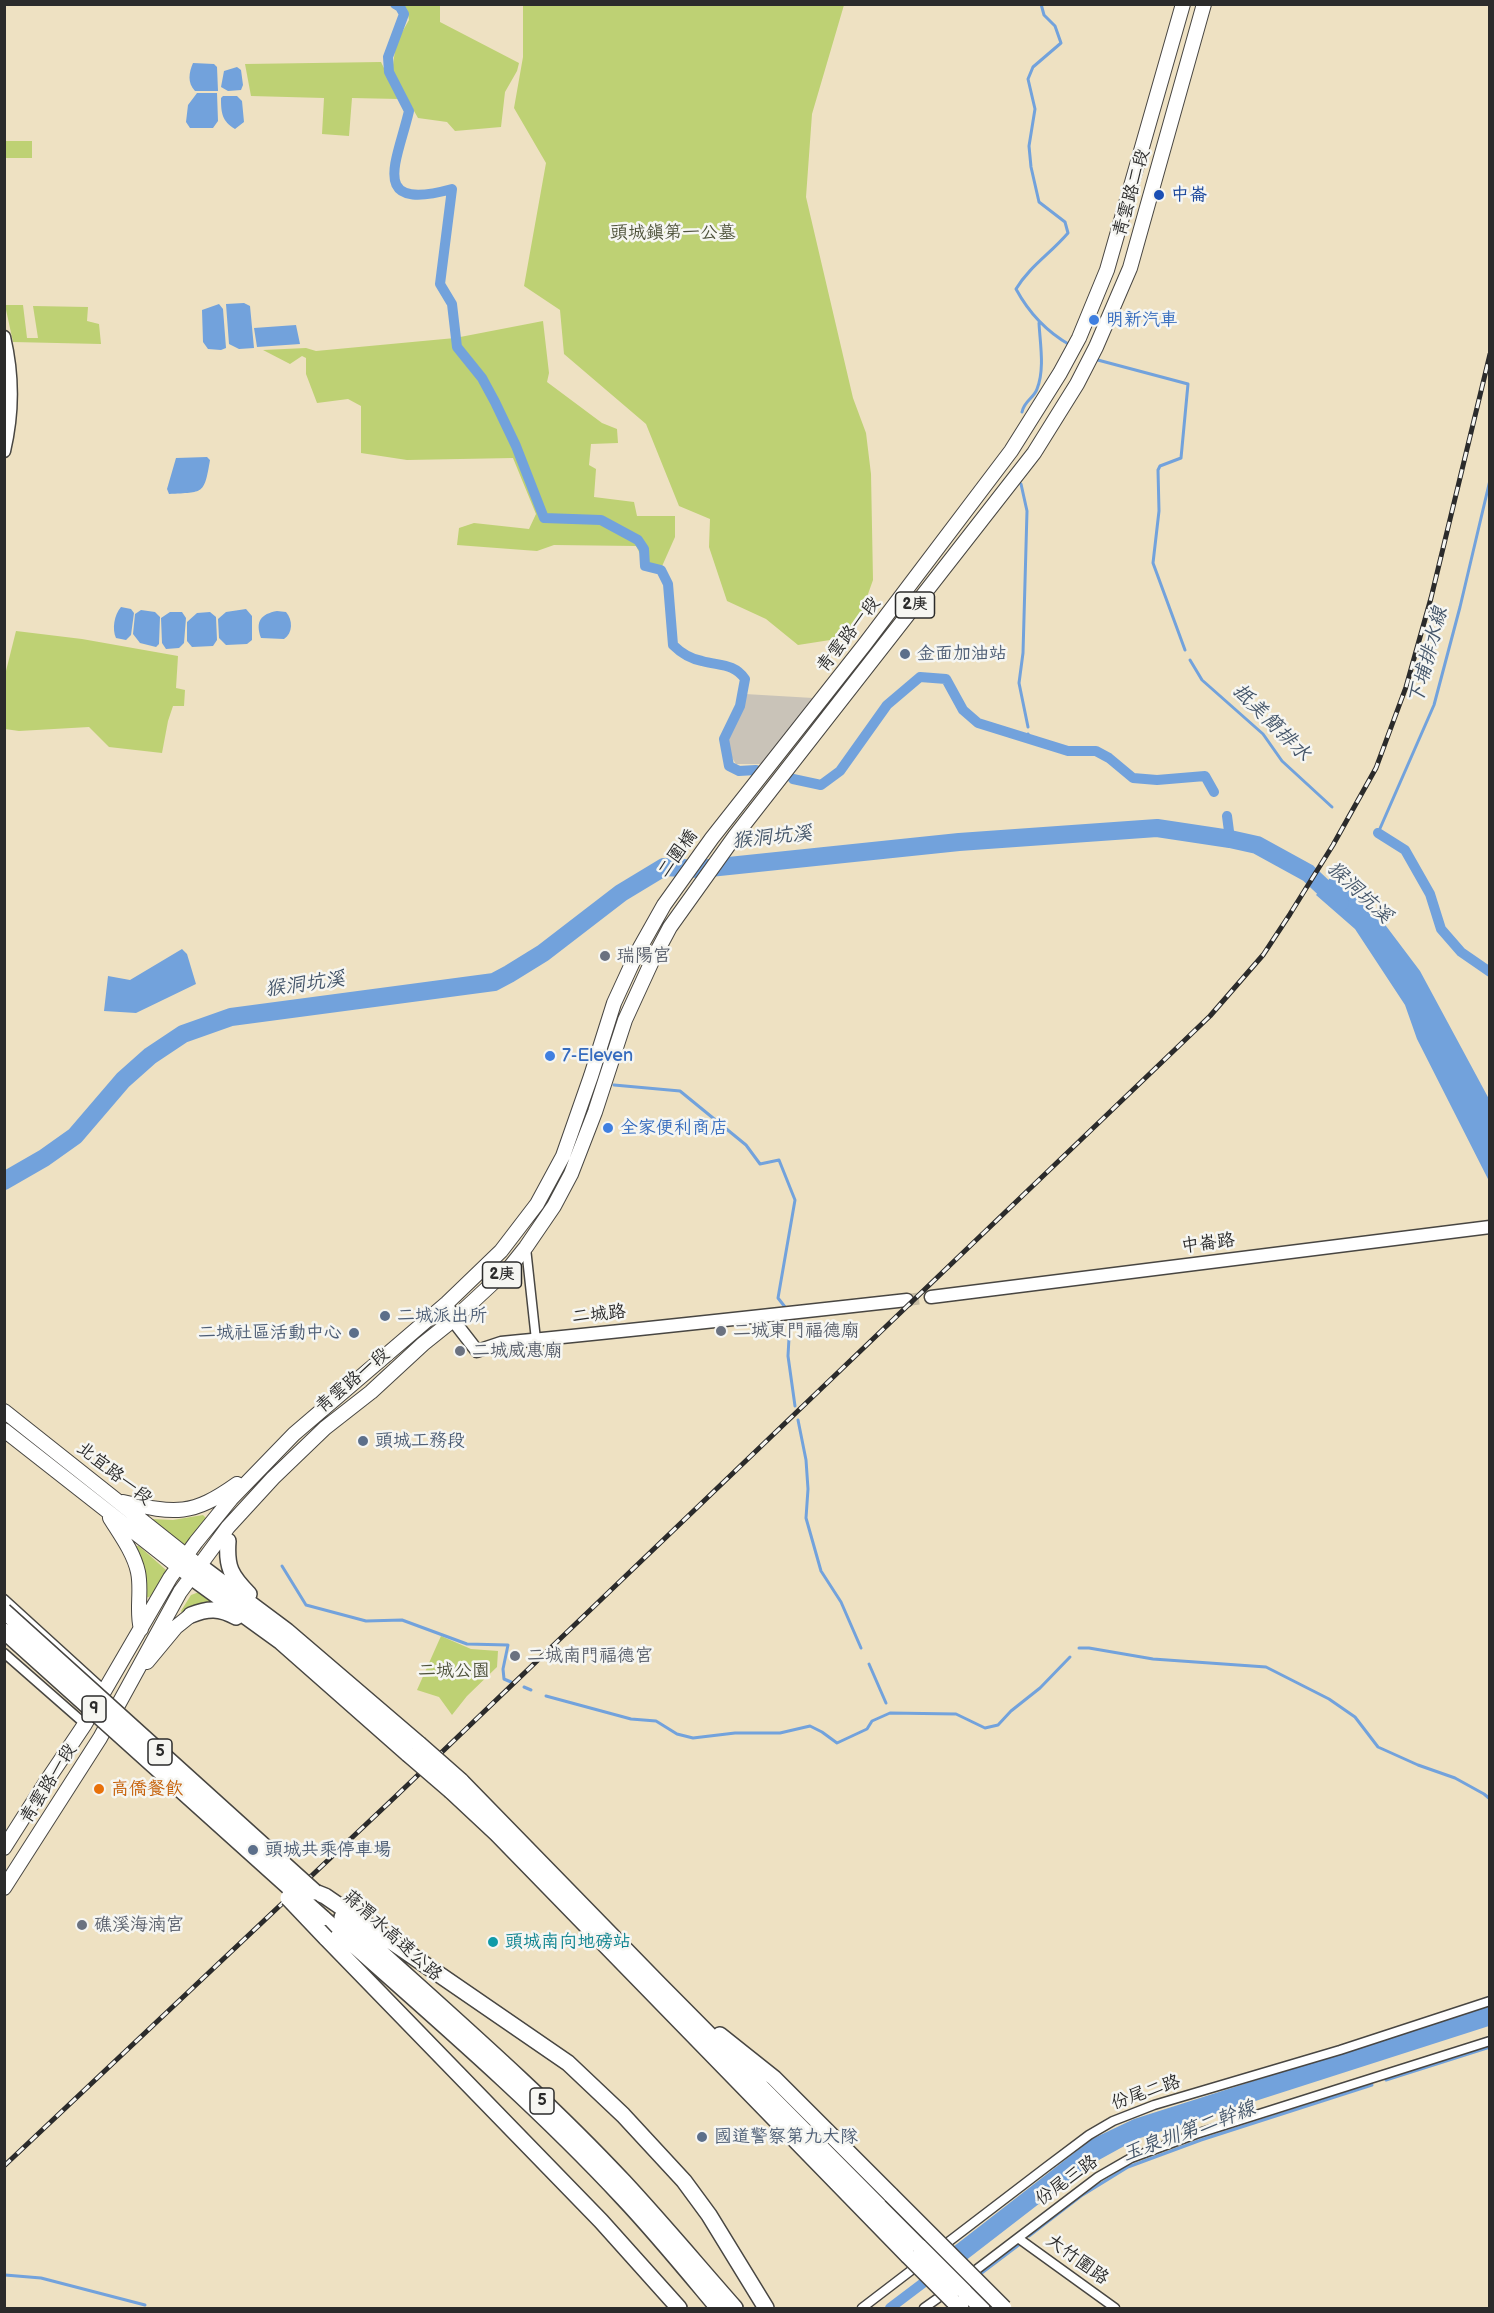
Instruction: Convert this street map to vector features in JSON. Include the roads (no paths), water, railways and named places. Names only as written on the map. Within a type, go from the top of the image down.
[{"type":"highway","points":[[228,1534],[227,1561],[236,1581],[284,1637]]},
{"type":"highway","points":[[196,1571],[284,1637],[456,1786],[660,1985],[959,2300],[982,2308]]},
{"type":"highway","points":[[191,1615],[210,1609],[224,1610],[284,1637]]},
{"type":"highway","name":"蔣渭水高速公路","points":[[4,1611],[315,1892],[622,2197],[718,2308]]},
{"type":"highway","name":"蔣渭水高速公路","points":[[4,1631],[219,1826],[331,1910],[439,2004],[580,2138],[631,2190],[735,2308]]},
{"type":"highway","points":[[456,1786],[480,1817],[914,2251]]},
{"type":"highway","points":[[219,1826],[442,2060],[601,2221],[679,2308]]},
{"type":"highway","points":[[331,1910],[568,2063],[667,2160],[709,2215],[766,2308]]},
{"type":"highway","points":[[660,1985],[774,2078],[1004,2308]]},
{"type":"main road","name":"青雲路二段","points":[[1060,373],[1079,338],[1107,270],[1182,4]]},
{"type":"main road","name":"青雲路二段","points":[[1077,384],[1096,347],[1130,268],[1204,4]]},
{"type":"main road","name":"青雲路一段","points":[[722,825],[866,644],[1011,451],[1060,373]]},
{"type":"main road","name":"青雲路一段","points":[[747,822],[1034,453],[1077,384]]},
{"type":"main road","name":"二圍橋","points":[[688,901],[747,822]]},
{"type":"main road","name":"二圍橋","points":[[664,905],[722,825]]},
{"type":"main road","name":"青雲路一段","points":[[8,1883],[99,1738],[180,1592],[196,1571],[273,1478],[325,1428],[453,1320],[510,1267],[555,1206],[571,1174],[595,1112],[625,1020],[652,959],[688,901]]},
{"type":"main road","name":"青雲路一段","points":[[4,1848],[85,1724],[182,1561],[231,1499],[294,1434],[447,1303],[501,1251],[537,1204],[563,1156],[617,994],[664,905]]},
{"type":"main road","name":"北宜路一段","points":[[4,1411],[118,1500],[182,1561]]},
{"type":"main road","name":"北宜路一段","points":[[4,1430],[106,1511],[182,1561]]},
{"type":"main road","points":[[118,1500],[162,1511],[189,1510],[216,1499],[258,1469]]},
{"type":"main road","points":[[106,1511],[133,1558],[138,1573],[140,1605],[138,1620],[141,1629]]},
{"type":"main road","points":[[182,1561],[196,1571]]},
{"type":"main road","points":[[133,1676],[156,1653],[176,1627],[191,1615]]},
{"type":"street","points":[[4,337],[11,366],[11,394],[4,451]]},
{"type":"street","name":"中崙路","points":[[931,1297],[1490,1227]]},
{"type":"street","points":[[526,1247],[536,1340]]},
{"type":"street","name":"二城路","points":[[447,1303],[453,1320],[477,1351],[501,1343],[907,1300]]},
{"type":"street","points":[[397,1346],[408,1358]]},
{"type":"street","points":[[4,1599],[105,1691]]},
{"type":"street","points":[[4,1653],[85,1724]]},
{"type":"street","name":"份尾二路","points":[[862,2308],[1089,2135],[1113,2121],[1154,2105],[1340,2050],[1490,2001]]},
{"type":"street","name":"份尾三路","points":[[924,2308],[1098,2177],[1131,2158],[1196,2134],[1490,2042]]},
{"type":"street","name":"大竹圍路","points":[[1018,2238],[1115,2308]]},
{"type":"water","points":[[193,63],[214,64],[217,67],[218,91],[195,91],[190,77]]},
{"type":"water","points":[[237,67],[241,70],[243,85],[241,90],[228,91],[221,87],[224,71]]},
{"type":"water","points":[[197,93],[217,93],[218,121],[213,128],[190,128],[186,122],[188,105]]},
{"type":"water","points":[[237,96],[242,101],[244,122],[235,129],[227,123],[223,116],[221,98]]},
{"type":"water","points":[[244,303],[250,306],[254,348],[239,349],[229,344],[226,304]]},
{"type":"water","points":[[219,304],[223,309],[226,348],[208,349],[203,342],[202,310]]},
{"type":"water","points":[[296,325],[300,344],[257,347],[254,328]]},
{"type":"water","points":[[207,457],[210,460],[204,486],[196,492],[169,494],[167,489],[176,458]]},
{"type":"water","points":[[121,607],[131,609],[134,613],[131,635],[126,640],[116,638],[114,630],[115,618]]},
{"type":"water","points":[[246,609],[252,616],[252,640],[247,644],[226,645],[219,638],[218,619],[226,612]]},
{"type":"water","points":[[141,610],[155,612],[160,617],[159,644],[156,647],[140,643],[133,634],[135,614]]},
{"type":"water","points":[[277,611],[286,612],[288,615],[291,626],[289,633],[284,639],[261,638],[259,623],[261,619]]},
{"type":"water","points":[[170,612],[182,612],[186,618],[184,643],[179,648],[166,649],[162,643],[161,618]]},
{"type":"water","points":[[210,612],[216,617],[217,640],[213,646],[192,647],[187,641],[187,622],[197,613]]},
{"type":"water","points":[[1330,878],[1343,883],[1374,910],[1420,971],[1489,1099],[1489,1181],[1417,1039],[1405,1005],[1355,929],[1316,895]]},
{"type":"water","points":[[182,949],[187,954],[196,984],[136,1013],[104,1011],[108,976],[130,980]]},
{"type":"water","points":[[1489,2006],[1489,2026],[1137,2139],[1088,2166],[965,2261],[953,2247],[1092,2139],[1134,2119]]},
{"type":"waterway","points":[[395,4],[404,14],[388,57],[389,72],[409,111],[395,164],[394,178],[398,188],[408,194],[426,194],[452,189],[440,284],[452,304],[457,347],[482,378],[495,402],[516,446],[544,518],[601,520],[638,540],[644,549],[645,566],[661,570],[668,584],[673,645],[694,659],[736,670],[745,679],[740,706],[724,739],[729,766],[739,771],[756,770]]},
{"type":"waterway","name":"抵美簡排水","points":[[1041,4],[1044,15],[1055,26],[1061,43],[1033,67],[1028,79],[1035,109],[1029,146],[1031,167],[1039,202],[1065,222],[1068,233],[1016,289],[1039,321],[1070,345]]},
{"type":"waterway","points":[[1022,412],[1036,392],[1041,373],[1039,323]]},
{"type":"waterway","name":"抵美簡排水","points":[[1094,359],[1188,384],[1181,458],[1160,466],[1158,470],[1159,511],[1153,563],[1185,650]]},
{"type":"waterway","name":"下埔排水線","points":[[1378,833],[1434,705],[1490,480]]},
{"type":"waterway","points":[[1021,484],[1027,511],[1023,653],[1019,683],[1028,727]]},
{"type":"waterway","name":"抵美簡排水","points":[[1190,660],[1202,680],[1263,734],[1282,761],[1332,807]]},
{"type":"waterway","points":[[793,779],[821,785],[840,771],[887,705],[920,677],[946,679],[963,710],[978,723],[1068,751],[1096,751],[1109,758],[1133,778],[1157,780],[1205,776],[1214,792]]},
{"type":"waterway","points":[[1028,734],[1030,741]]},
{"type":"waterway","points":[[1227,816],[1230,839]]},
{"type":"waterway","name":"猴洞坑溪","points":[[4,1181],[44,1158],[75,1136],[123,1080],[150,1056],[183,1034],[231,1017],[494,982],[543,953],[621,893],[664,867],[700,869],[959,842],[1157,828],[1257,845],[1308,873],[1340,903]]},
{"type":"waterway","name":"抵美簡排水","points":[[1378,833],[1405,850],[1430,894],[1441,929],[1461,952],[1490,972]]},
{"type":"waterway","points":[[614,1085],[680,1091],[746,1145],[760,1164],[779,1160],[795,1200],[778,1298],[785,1307]]},
{"type":"waterway","points":[[788,1316],[790,1320],[788,1356],[795,1406]]},
{"type":"waterway","points":[[798,1420],[806,1460],[808,1489],[806,1518],[821,1571],[841,1602],[861,1648]]},
{"type":"waterway","points":[[282,1566],[306,1605],[366,1621],[402,1620],[467,1644],[508,1645],[503,1669],[504,1679],[511,1682]]},
{"type":"waterway","points":[[1079,1648],[1153,1659],[1266,1667],[1329,1699],[1355,1717],[1378,1747],[1455,1778],[1490,1799]]},
{"type":"waterway","points":[[546,1696],[631,1719],[656,1721],[677,1734],[693,1738],[735,1733],[780,1733],[810,1726],[837,1743],[867,1729],[872,1721],[890,1713],[956,1714],[985,1728],[998,1725],[1011,1711],[1040,1688],[1070,1657]]},
{"type":"waterway","points":[[869,1664],[886,1703]]},
{"type":"waterway","points":[[524,1687],[531,1690]]},
{"type":"waterway","name":"玉泉圳第二幹線","points":[[1386,2080],[1490,2047]]},
{"type":"waterway","name":"玉泉圳第二幹線","points":[[1029,2236],[1081,2196],[1128,2167],[1201,2140],[1372,2085]]},
{"type":"waterway","name":"玉泉圳第二幹線","points":[[979,2275],[1020,2244]]},
{"type":"waterway","points":[[890,2308],[935,2274]]},
{"type":"waterway","points":[[5,2275],[41,2278],[145,2305]]},
{"type":"tunnel","points":[[907,1300],[931,1297]]},
{"type":"railway","points":[[4,2166],[395,1797],[1210,1016],[1263,955],[1333,845],[1376,768],[1406,687],[1431,598],[1490,354]]},
{"type":"place","name":"中崙","points":[[1159,195]]},
{"type":"place","name":"明新汽車","points":[[1094,320]]},
{"type":"place","name":"金面加油站","points":[[905,654]]},
{"type":"place","name":"瑞陽宮","points":[[605,956]]},
{"type":"place","name":"7-Eleven","points":[[550,1056]]},
{"type":"place","name":"全家便利商店","points":[[608,1128]]},
{"type":"place","name":"二城派出所","points":[[385,1316]]},
{"type":"place","name":"二城東門福德廟","points":[[721,1331]]},
{"type":"place","name":"二城社區活動中心","points":[[354,1333]]},
{"type":"place","name":"二城威惠廟","points":[[460,1351]]},
{"type":"place","name":"頭城工務段","points":[[363,1441]]},
{"type":"place","name":"二城南門福德宮","points":[[515,1656]]},
{"type":"place","name":"高僑餐飲","points":[[99,1789]]},
{"type":"place","name":"頭城共乘停車場","points":[[253,1850]]},
{"type":"place","name":"礁溪海湳宮","points":[[82,1925]]},
{"type":"place","name":"頭城南向地磅站","points":[[493,1942]]},
{"type":"place","name":"國道警察第九大隊","points":[[702,2137]]},
{"type":"park label","name":"頭城鎮第一公墓","points":[[673,233]]},
{"type":"park label","name":"二城公園","points":[[454,1671]]}]
